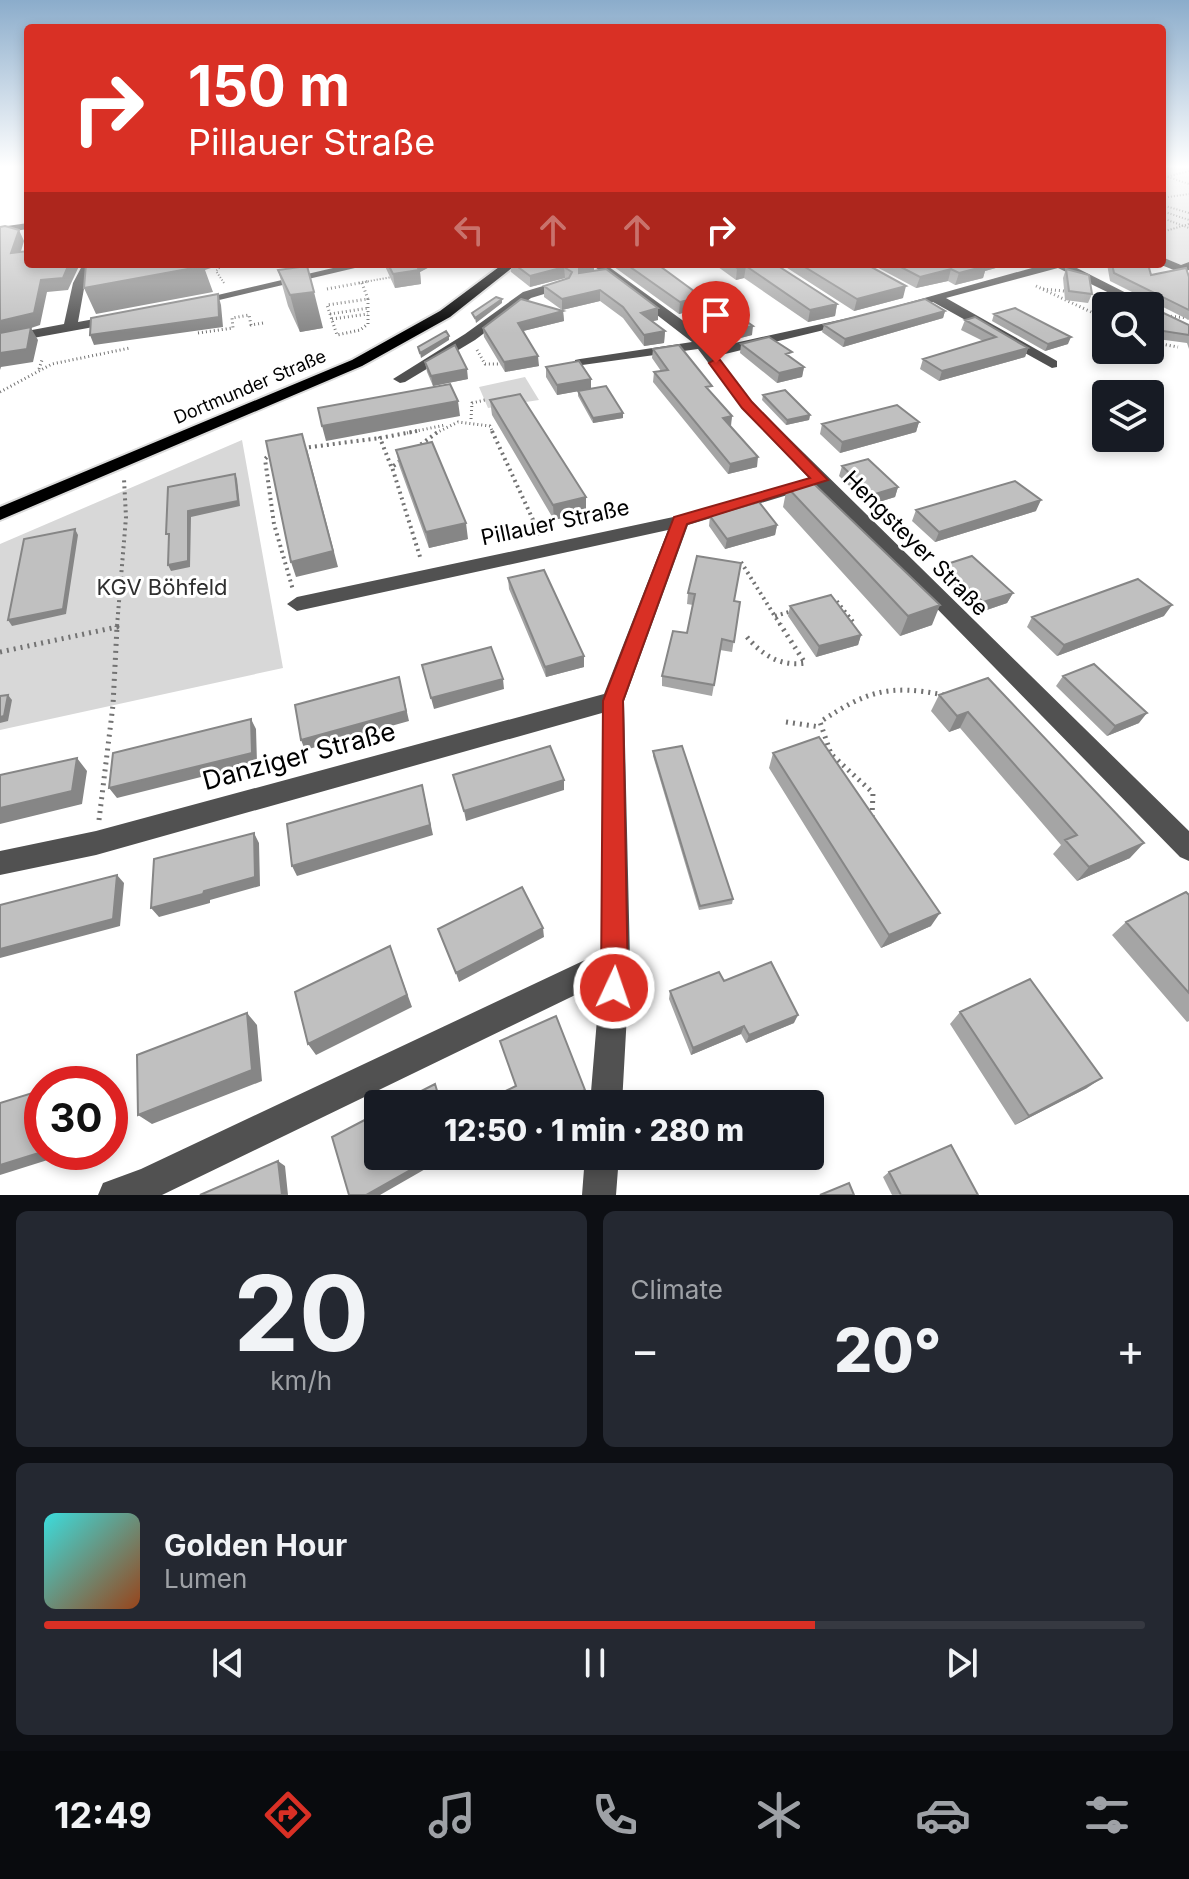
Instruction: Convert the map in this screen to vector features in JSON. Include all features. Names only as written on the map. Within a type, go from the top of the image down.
[{"type":"main road","name":"Dortmunder Straße","points":[[0,514],[357,363],[445,314],[503,268]]},
{"type":"street","points":[[0,230],[24,227]]},
{"type":"street","points":[[70,327],[79,283],[87,268]]},
{"type":"street","points":[[183,305],[349,268]]},
{"type":"street","points":[[580,363],[706,348],[741,348],[860,314],[1044,268]]},
{"type":"street","points":[[1068,268],[1117,292]]},
{"type":"street","name":"Hengsteyer Straße","points":[[597,272],[706,348],[738,395],[1189,849]]},
{"type":"street","points":[[400,379],[470,337],[527,295],[563,284]]},
{"type":"street","points":[[909,292],[1052,364]]},
{"type":"street","points":[[0,340],[129,316]]},
{"type":"street","name":"Pillauer Straße","points":[[297,604],[680,521],[821,480]]},
{"type":"street","points":[[607,1090],[616,960],[613,701],[680,521]]},
{"type":"street","name":"Danziger Straße","points":[[0,863],[96,843],[613,701]]},
{"type":"street","points":[[115,1195],[146,1185],[616,960]]},
{"type":"street","points":[[599,1195],[601,1170]]},
{"type":"path","points":[[1166,231],[1188,225]]},
{"type":"path","points":[[218,268],[217,275],[234,295]]},
{"type":"path","points":[[327,289],[393,279],[390,271]]},
{"type":"path","points":[[1016,275],[1092,312]]},
{"type":"path","points":[[362,283],[368,299],[370,320],[365,327],[337,335],[327,305],[368,299]]},
{"type":"path","points":[[1040,288],[1064,291]]},
{"type":"path","points":[[330,314],[369,308]]},
{"type":"path","points":[[332,319],[368,314]]},
{"type":"path","points":[[198,333],[233,328],[232,318],[249,315],[251,325],[263,323]]},
{"type":"path","points":[[1167,316],[1189,318]]},
{"type":"path","points":[[470,337],[485,364],[501,364]]},
{"type":"path","points":[[1164,344],[1178,347]]},
{"type":"path","points":[[39,369],[62,361],[130,348]]},
{"type":"path","points":[[0,392],[37,374],[42,360]]},
{"type":"path","points":[[471,419],[472,403],[485,400]]},
{"type":"path","points":[[289,449],[380,438],[471,419],[490,426],[546,548]]},
{"type":"path","points":[[414,450],[447,424]]},
{"type":"path","points":[[380,438],[426,575]]},
{"type":"path","points":[[273,451],[265,459],[274,524],[297,604]]},
{"type":"path","points":[[392,467],[403,459]]},
{"type":"path","points":[[96,843],[113,705],[126,517],[122,464]]},
{"type":"path","points":[[741,562],[805,663],[795,666],[760,653],[747,637]]},
{"type":"path","points":[[820,603],[835,599],[854,623],[844,627]]},
{"type":"path","points":[[775,616],[805,607]]},
{"type":"path","points":[[0,652],[117,627]]},
{"type":"path","points":[[872,822],[873,793],[839,765],[821,741],[820,722],[863,693],[905,686],[945,695],[958,693]]},
{"type":"path","points":[[786,722],[820,727]]},
{"type":"green space","points":[[1166,222],[1189,222],[1189,269],[1166,259]]},
{"type":"green space","points":[[525,377],[539,400],[488,408],[479,387]]},
{"type":"green space","name":"KGV Böhfeld","points":[[242,440],[283,668],[0,730],[0,544]]},
{"type":"building","points":[[0,227],[19,230],[11,253],[24,251],[24,268],[67,268],[63,278],[41,280],[34,313],[0,321]]},
{"type":"building","points":[[86,268],[193,268],[84,288]]},
{"type":"building","points":[[308,268],[314,292],[290,295],[278,270]]},
{"type":"building","points":[[390,268],[419,270],[393,274]]},
{"type":"building","points":[[519,268],[560,268],[530,276]]},
{"type":"building","points":[[566,268],[579,268],[579,273],[606,269],[658,308],[641,313],[665,331],[644,335],[623,307],[600,290],[562,299],[544,286],[569,278],[572,272]]},
{"type":"building","points":[[632,268],[662,268],[702,297],[680,302]]},
{"type":"building","points":[[749,268],[781,268],[837,304],[810,310]]},
{"type":"building","points":[[807,268],[873,268],[906,286],[857,299]]},
{"type":"building","points":[[903,268],[978,268],[959,273],[951,269],[920,277]]},
{"type":"building","points":[[1113,268],[1149,268],[1151,275],[1186,268],[1189,310],[1164,298],[1164,292],[1153,292],[1114,273]]},
{"type":"building","points":[[1066,269],[1089,275],[1092,294],[1069,291]]},
{"type":"building","points":[[218,294],[219,317],[90,335],[91,318]]},
{"type":"building","points":[[496,297],[502,299],[475,318],[472,313]]},
{"type":"building","points":[[521,299],[563,311],[518,323],[538,356],[504,362],[483,328]]},
{"type":"building","points":[[925,299],[945,311],[845,339],[824,325]]},
{"type":"building","points":[[1015,308],[1071,337],[1048,344],[994,314]]},
{"type":"building","points":[[730,310],[753,326],[726,332],[707,317]]},
{"type":"building","points":[[1164,313],[1189,325],[1189,335],[1164,331]]},
{"type":"building","points":[[975,317],[1028,348],[942,371],[923,359],[996,337],[965,320]]},
{"type":"building","points":[[31,327],[27,349],[0,353],[0,333]]},
{"type":"building","points":[[446,331],[449,336],[420,353],[418,347]]},
{"type":"building","points":[[769,337],[792,352],[786,354],[804,367],[779,373],[741,344]]},
{"type":"building","points":[[455,345],[467,369],[431,376],[425,362]]},
{"type":"building","points":[[679,345],[712,386],[706,387],[732,416],[723,418],[758,457],[730,464],[654,372],[668,370],[653,349]]},
{"type":"building","points":[[579,361],[591,379],[557,385],[546,367]]},
{"type":"building","points":[[450,384],[458,401],[322,426],[318,408]]},
{"type":"building","points":[[606,386],[623,413],[593,418],[578,391]]},
{"type":"building","points":[[785,390],[810,415],[787,420],[763,395]]},
{"type":"building","points":[[520,394],[586,497],[553,505],[490,400]]},
{"type":"building","points":[[897,405],[919,422],[842,442],[822,424]]},
{"type":"building","points":[[302,434],[333,551],[291,562],[266,441]]},
{"type":"building","points":[[432,442],[466,523],[426,532],[396,450]]},
{"type":"building","points":[[868,459],[898,487],[872,495],[842,466]]},
{"type":"building","points":[[235,474],[238,501],[188,511],[188,561],[168,565],[168,487]]},
{"type":"building","points":[[811,481],[940,605],[908,616],[787,487]]},
{"type":"building","points":[[1015,481],[1041,500],[939,532],[916,510]]},
{"type":"building","points":[[759,502],[777,525],[727,539],[710,516]]},
{"type":"building","points":[[75,529],[63,609],[8,620],[24,539]]},
{"type":"building","points":[[697,556],[741,563],[734,601],[740,602],[734,642],[722,639],[714,685],[662,676],[673,631],[687,633],[695,594],[688,593]]},
{"type":"building","points":[[972,556],[1013,593],[983,602],[944,565]]},
{"type":"building","points":[[544,570],[584,656],[545,667],[508,578]]},
{"type":"building","points":[[1138,579],[1172,605],[1064,645],[1032,617]]},
{"type":"building","points":[[831,595],[861,635],[819,646],[790,606]]},
{"type":"building","points":[[491,647],[503,679],[431,698],[422,665]]},
{"type":"building","points":[[1094,664],[1147,713],[1115,726],[1063,676]]},
{"type":"building","points":[[399,677],[406,711],[301,740],[295,705]]},
{"type":"building","points":[[988,678],[1144,843],[1089,867],[1065,840],[1077,835],[968,712],[957,716],[939,695]]},
{"type":"building","points":[[8,695],[4,716],[0,717],[0,696]]},
{"type":"building","points":[[251,719],[252,753],[109,788],[113,753]]},
{"type":"building","points":[[819,737],[940,913],[889,935],[773,753]]},
{"type":"building","points":[[550,746],[564,780],[464,811],[453,775]]},
{"type":"building","points":[[682,746],[733,899],[700,906],[653,751]]},
{"type":"building","points":[[77,758],[72,791],[0,808],[0,775]]},
{"type":"building","points":[[422,785],[430,825],[292,866],[287,824]]},
{"type":"building","points":[[254,833],[255,877],[151,908],[154,859]]},
{"type":"building","points":[[117,875],[113,919],[0,949],[0,905]]},
{"type":"building","points":[[522,887],[543,928],[456,973],[438,929]]},
{"type":"building","points":[[1186,892],[1189,895],[1189,993],[1126,922]]},
{"type":"building","points":[[390,946],[407,995],[308,1044],[295,992]]},
{"type":"building","points":[[771,962],[798,1015],[749,1035],[744,1026],[693,1048],[670,991],[719,972],[724,981]]},
{"type":"building","points":[[1030,979],[1102,1078],[1029,1116],[960,1012]]},
{"type":"building","points":[[247,1013],[252,1070],[138,1115],[137,1055]]},
{"type":"building","points":[[556,1016],[585,1090],[508,1090],[516,1086],[500,1041]]},
{"type":"building","points":[[435,1084],[437,1090],[423,1090]]},
{"type":"building","points":[[24,1096],[24,1158],[0,1165],[0,1103]]},
{"type":"building","points":[[364,1120],[364,1170],[410,1170],[366,1195],[349,1195],[332,1137]]},
{"type":"building","points":[[951,1145],[978,1195],[901,1195],[889,1172]]},
{"type":"building","points":[[278,1161],[282,1195],[200,1195]]},
{"type":"building","points":[[849,1183],[854,1195],[820,1195]]},
{"type":"route","points":[[614,988],[613,701],[666,554],[680,521],[821,480],[738,395],[716,363]]}]
